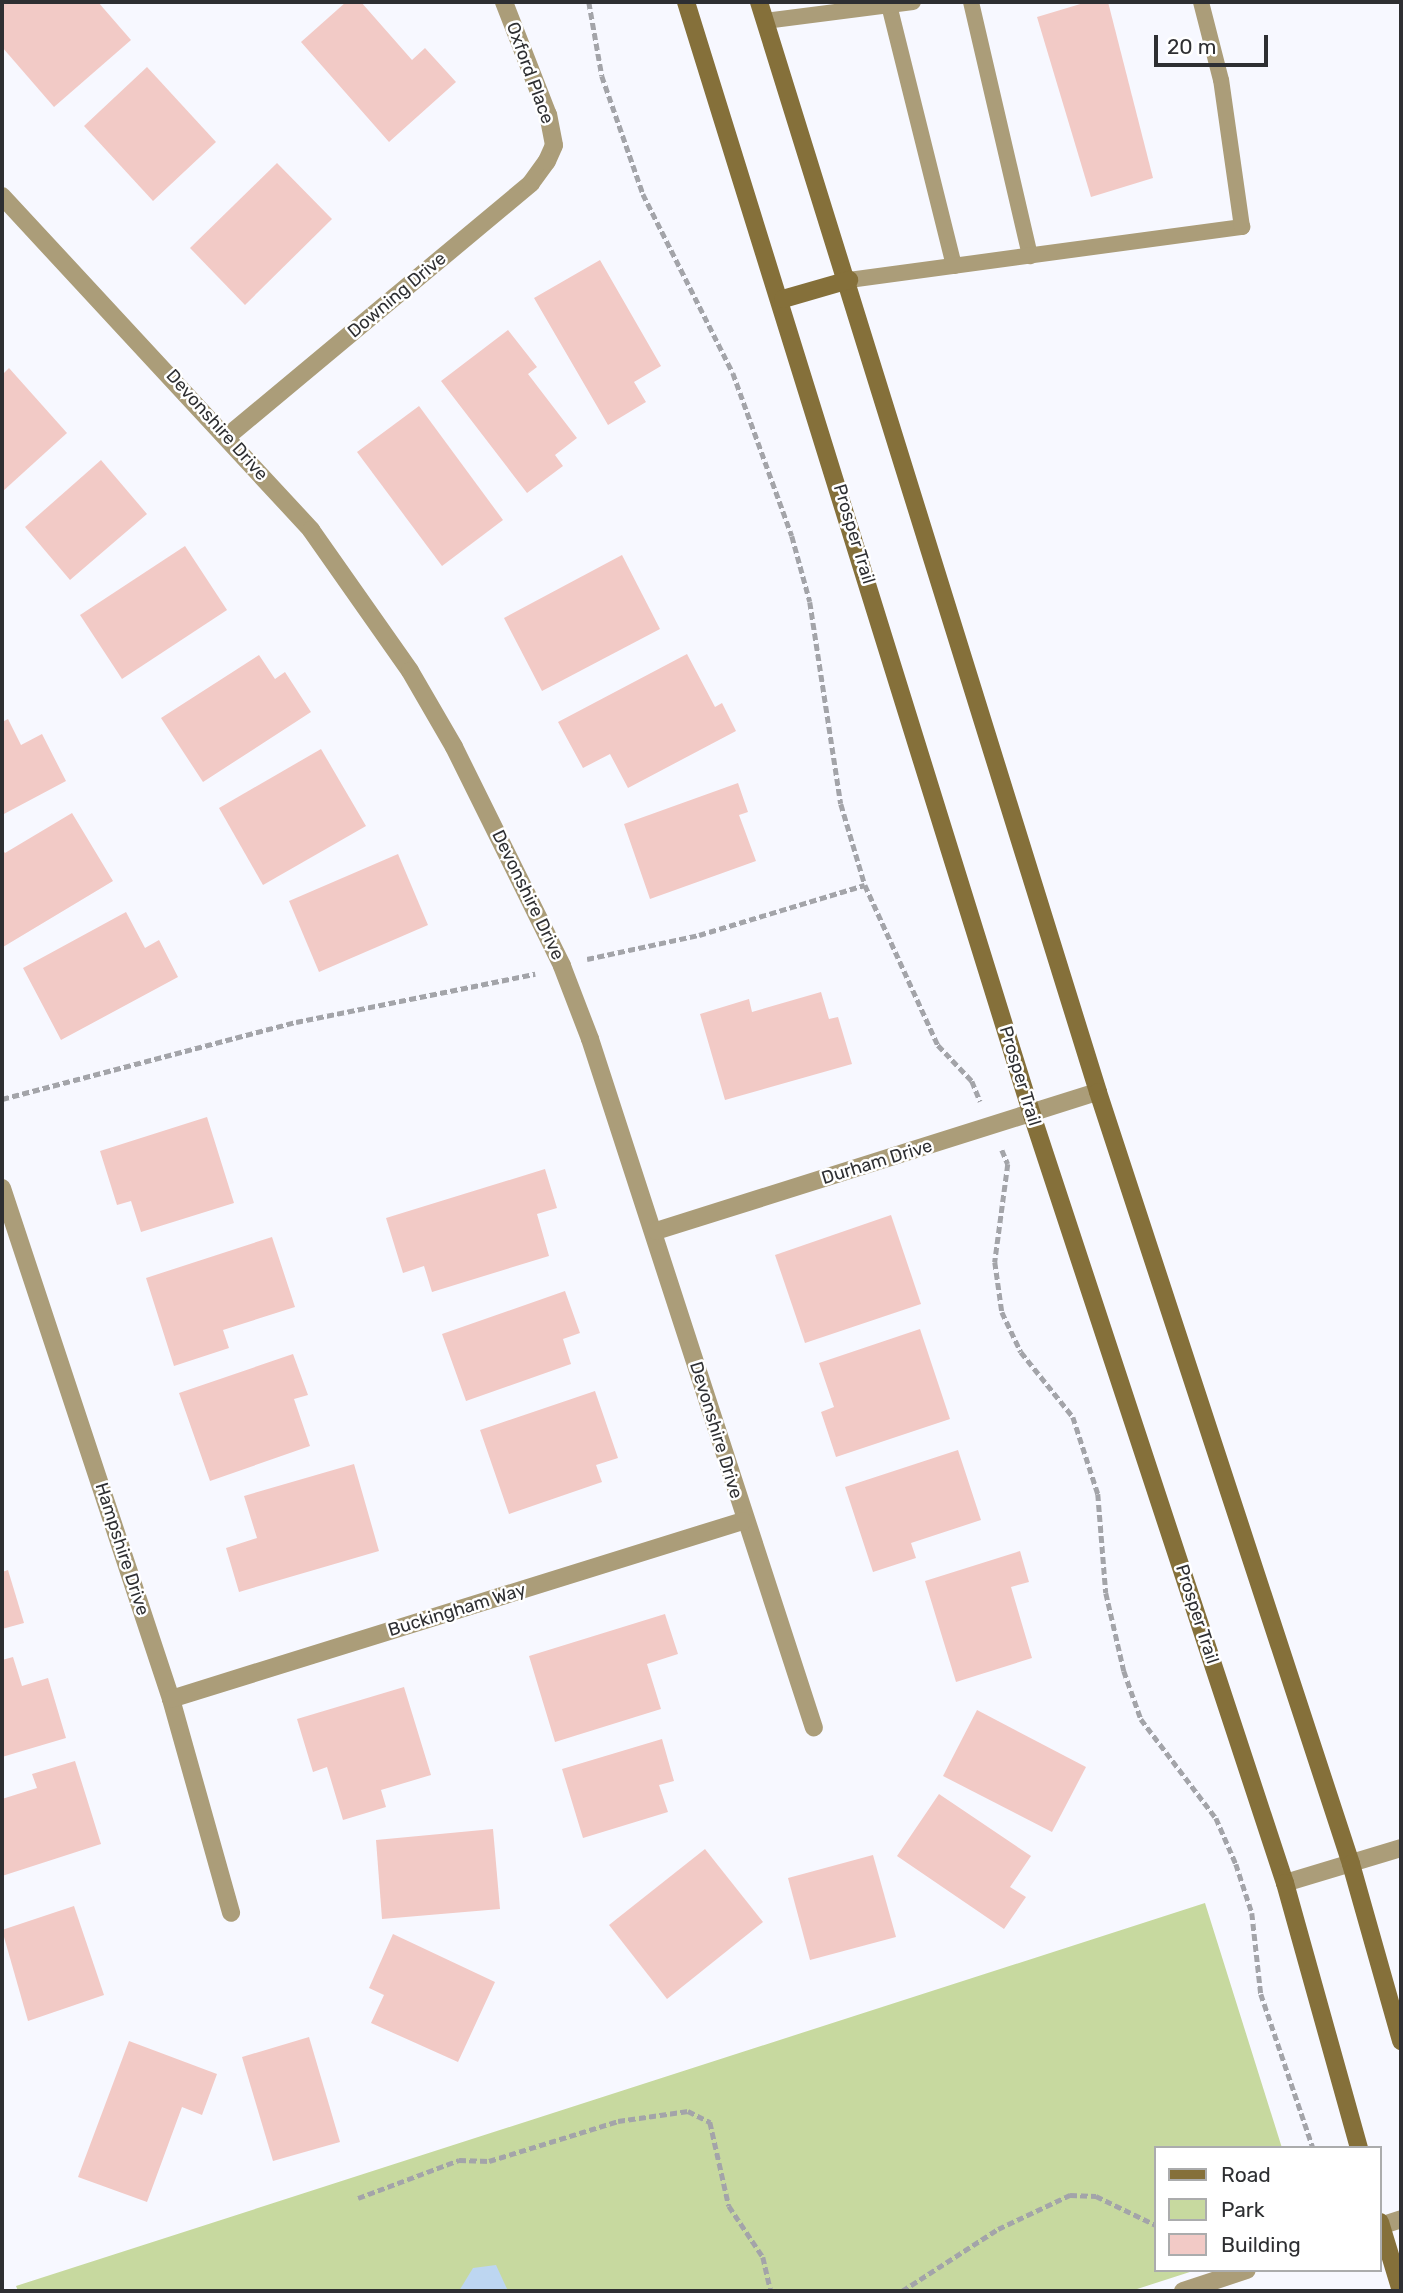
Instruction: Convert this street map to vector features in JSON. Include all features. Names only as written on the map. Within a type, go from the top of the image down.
[{"type":"main road","name":"Prosper Trail","points":[[686,2],[783,299],[1032,1115],[1285,1883],[1358,2146]]},
{"type":"main road","points":[[759,2],[849,280],[1098,1092],[1351,1864],[1401,2041]]},
{"type":"main road","points":[[783,299],[849,280]]},
{"type":"main road","points":[[1382,2227],[1401,2291]]},
{"type":"street","name":"Oxford Place","points":[[504,2],[539,87],[554,145]]},
{"type":"street","name":"Downing Drive","points":[[229,435],[531,183],[554,145]]},
{"type":"street","name":"Devonshire Drive","points":[[2,196],[229,435],[349,582],[454,747],[562,966],[656,1231],[743,1521],[814,1728]]},
{"type":"street","name":"Durham Drive","points":[[656,1231],[1032,1115],[1098,1092]]},
{"type":"street","name":"Hampshire Drive","points":[[2,1188],[171,1699],[231,1913]]},
{"type":"street","name":"Buckingham Way","points":[[171,1699],[743,1521]]},
{"type":"street","points":[[1285,1883],[1401,1848]]},
{"type":"street","points":[[1382,2224],[1401,2219]]},
{"type":"street","points":[[1183,2291],[1241,2272]]},
{"type":"lane","points":[[765,21],[913,2]]},
{"type":"lane","points":[[971,2],[1030,256]]},
{"type":"lane","points":[[849,280],[1242,228],[1221,80],[1201,2]]},
{"type":"lane","points":[[889,5],[954,266]]},
{"type":"path","points":[[589,2],[602,76],[643,194],[733,373],[792,536],[810,602],[841,804],[865,885],[910,992],[938,1045],[972,1081],[1008,1164],[995,1262],[1002,1312],[1021,1352],[1073,1418],[1098,1494],[1106,1592],[1124,1671],[1141,1719],[1216,1818],[1236,1864],[1252,1913],[1261,1994],[1312,2146]]},
{"type":"path","points":[[587,959],[699,935],[865,885]]},
{"type":"path","points":[[2,1099],[296,1022],[535,974]]},
{"type":"path","points":[[358,2198],[459,2160],[489,2161],[618,2121],[688,2111],[710,2122],[729,2206],[763,2257],[771,2291]]},
{"type":"path","points":[[902,2291],[998,2229],[1070,2195],[1096,2196],[1154,2224]]},
{"type":"green space","points":[[1205,1903],[1281,2146],[1154,2146],[1154,2272],[1190,2272],[1131,2291],[18,2291],[16,2286]]},
{"type":"water","points":[[496,2265],[508,2291],[459,2291],[473,2268]]},
{"type":"building","points":[[2,2],[98,2],[131,40],[54,107],[2,47]]},
{"type":"building","points":[[346,2],[361,2],[412,60],[425,48],[456,82],[389,142],[301,42]]},
{"type":"building","points":[[1087,2],[1108,2],[1153,178],[1091,197],[1037,17]]},
{"type":"building","points":[[147,67],[216,142],[153,201],[84,126]]},
{"type":"building","points":[[277,163],[332,219],[245,305],[190,248]]},
{"type":"building","points":[[600,260],[661,366],[634,382],[646,402],[608,425],[534,298]]},
{"type":"building","points":[[508,330],[537,367],[528,374],[577,438],[555,455],[563,466],[527,493],[441,381]]},
{"type":"building","points":[[9,368],[67,433],[2,492],[2,375]]},
{"type":"building","points":[[419,406],[503,520],[442,566],[357,452]]},
{"type":"building","points":[[101,460],[147,514],[70,580],[25,527]]},
{"type":"building","points":[[185,546],[227,610],[122,679],[80,615]]},
{"type":"building","points":[[622,555],[660,629],[542,691],[504,618]]},
{"type":"building","points":[[687,654],[715,707],[722,703],[736,731],[628,788],[610,754],[583,768],[558,722]]},
{"type":"building","points":[[259,655],[275,679],[285,672],[311,712],[203,782],[161,718]]},
{"type":"building","points":[[8,719],[21,745],[42,734],[66,781],[2,815],[2,722]]},
{"type":"building","points":[[321,749],[366,826],[263,885],[219,808]]},
{"type":"building","points":[[738,783],[748,812],[739,815],[756,861],[650,899],[624,824]]},
{"type":"building","points":[[72,813],[113,881],[3,947],[2,849],[5,853]]},
{"type":"building","points":[[398,854],[428,925],[319,972],[289,901]]},
{"type":"building","points":[[126,912],[145,948],[159,940],[178,977],[61,1040],[23,968]]},
{"type":"building","points":[[821,992],[829,1019],[838,1017],[852,1064],[725,1100],[700,1014],[749,999],[752,1012]]},
{"type":"building","points":[[207,1117],[234,1203],[141,1232],[131,1201],[117,1205],[100,1151]]},
{"type":"building","points":[[545,1169],[557,1208],[537,1214],[549,1256],[432,1292],[424,1266],[403,1273],[386,1218]]},
{"type":"building","points":[[891,1215],[921,1304],[805,1343],[775,1255]]},
{"type":"building","points":[[272,1237],[295,1307],[223,1330],[229,1348],[174,1366],[146,1278]]},
{"type":"building","points":[[565,1291],[580,1333],[563,1339],[571,1364],[466,1401],[442,1334]]},
{"type":"building","points":[[920,1329],[950,1419],[836,1457],[821,1412],[834,1407],[819,1363]]},
{"type":"building","points":[[293,1354],[308,1395],[294,1399],[310,1446],[210,1481],[179,1393]]},
{"type":"building","points":[[595,1391],[618,1458],[596,1465],[602,1482],[509,1514],[480,1430]]},
{"type":"building","points":[[958,1450],[981,1520],[911,1543],[916,1558],[873,1572],[845,1487]]},
{"type":"building","points":[[354,1464],[379,1551],[239,1592],[226,1548],[257,1538],[244,1496]]},
{"type":"building","points":[[1020,1551],[1029,1582],[1011,1587],[1032,1658],[956,1682],[925,1581]]},
{"type":"building","points":[[8,1570],[24,1623],[2,1629],[2,1572]]},
{"type":"building","points":[[665,1614],[678,1654],[647,1664],[661,1709],[555,1742],[529,1656]]},
{"type":"building","points":[[13,1657],[22,1686],[48,1678],[66,1738],[2,1757],[2,1660]]},
{"type":"building","points":[[404,1687],[431,1775],[381,1790],[386,1807],[343,1820],[327,1767],[313,1772],[297,1719]]},
{"type":"building","points":[[977,1710],[1086,1767],[1052,1832],[943,1776]]},
{"type":"building","points":[[662,1739],[674,1781],[659,1785],[668,1812],[583,1838],[562,1769]]},
{"type":"building","points":[[75,1761],[101,1844],[2,1876],[2,1799],[37,1788],[32,1774]]},
{"type":"building","points":[[939,1794],[1031,1856],[1010,1887],[1026,1897],[1004,1929],[897,1856]]},
{"type":"building","points":[[493,1829],[500,1909],[382,1919],[376,1840]]},
{"type":"building","points":[[705,1849],[763,1922],[667,1999],[609,1925]]},
{"type":"building","points":[[873,1855],[896,1937],[810,1960],[788,1878]]},
{"type":"building","points":[[74,1906],[104,1995],[28,2021],[2,1930]]},
{"type":"building","points":[[393,1934],[495,1982],[458,2062],[371,2023],[384,1995],[369,1988]]},
{"type":"building","points":[[309,2037],[340,2142],[273,2161],[242,2057]]},
{"type":"building","points":[[129,2041],[217,2074],[202,2115],[182,2107],[147,2202],[78,2177]]}]
